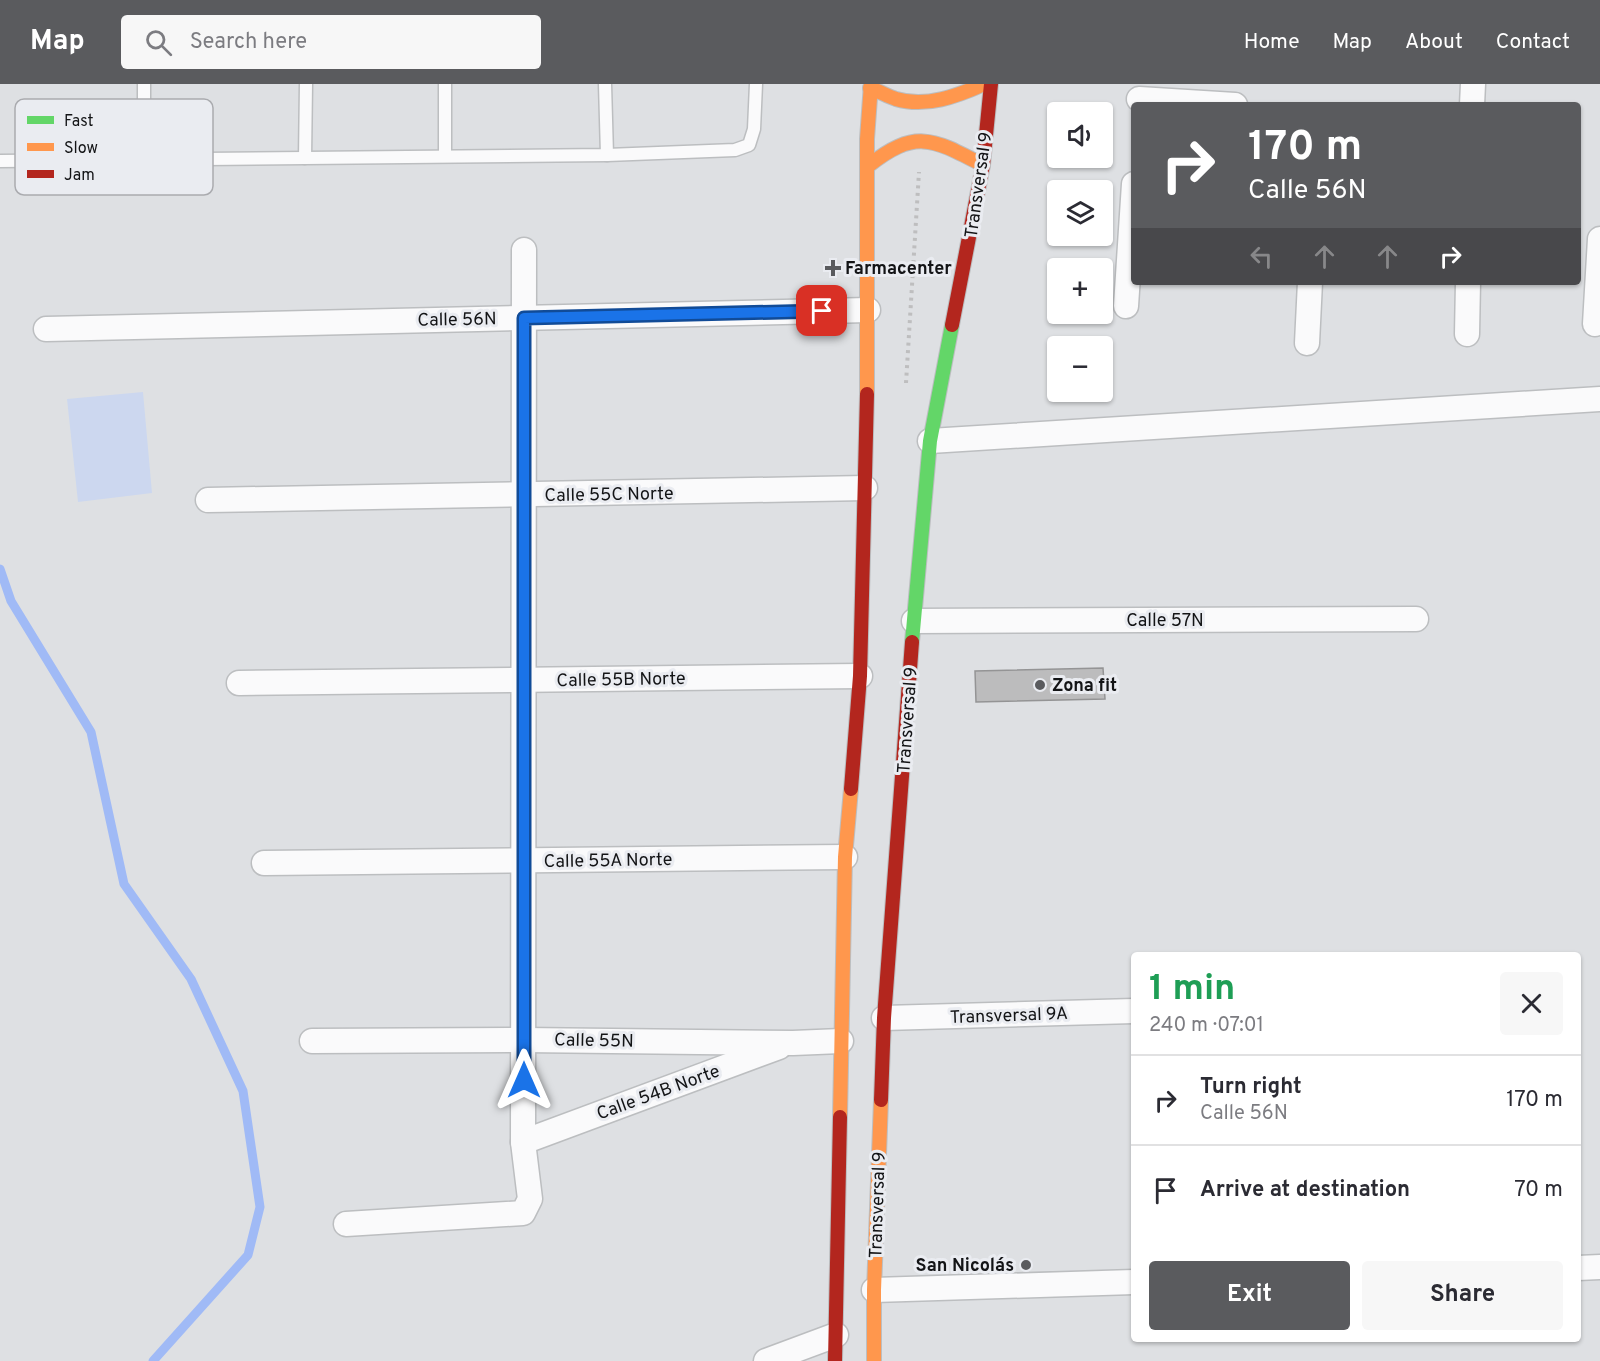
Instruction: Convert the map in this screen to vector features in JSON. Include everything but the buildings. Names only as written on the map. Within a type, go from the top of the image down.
[{"type":"main road","points":[[836,1361],[845,857],[860,676],[865,488],[870,86],[899,100],[935,101],[984,84]]},
{"type":"main road","name":"Transversal 9","points":[[874,1361],[874,1290],[884,1018],[930,441],[983,165],[991,84]]},
{"type":"main road","points":[[868,165],[882,153],[904,141],[921,139],[951,148],[983,165]]},
{"type":"street","points":[[1472,102],[1473,84]]},
{"type":"street","points":[[1140,96],[1203,102]]},
{"type":"street","points":[[1126,306],[1131,230]]},
{"type":"street","points":[[1594,324],[1600,239]]},
{"type":"street","points":[[346,1224],[523,1213],[530,1198],[523,1142],[524,250]]},
{"type":"street","points":[[1307,343],[1310,285]]},
{"type":"street","points":[[1467,334],[1468,285]]},
{"type":"street","name":"Calle 56N","points":[[46,329],[868,310]]},
{"type":"street","points":[[930,441],[1600,399]]},
{"type":"street","name":"Calle 55C Norte","points":[[208,500],[865,488]]},
{"type":"street","name":"Calle 57N","points":[[914,621],[1416,619]]},
{"type":"street","name":"Calle 55B Norte","points":[[239,683],[860,676]]},
{"type":"street","name":"Calle 55A Norte","points":[[264,863],[845,857]]},
{"type":"street","name":"Transversal 9A","points":[[884,1018],[1131,1011]]},
{"type":"street","name":"Calle 55N","points":[[312,1041],[841,1041]]},
{"type":"street","name":"Calle 54B Norte","points":[[523,1142],[793,1042]]},
{"type":"street","points":[[1581,1268],[1600,1267]]},
{"type":"street","points":[[874,1290],[1131,1282]]},
{"type":"street","points":[[766,1361],[836,1335]]},
{"type":"lane","points":[[305,158],[306,84]]},
{"type":"lane","points":[[444,84],[445,156]]},
{"type":"lane","points":[[605,84],[607,155]]},
{"type":"lane","points":[[213,159],[607,155],[735,150],[749,145],[754,129],[756,84]]},
{"type":"lane","points":[[0,161],[15,161]]},
{"type":"shaded area","points":[[143,392],[152,493],[78,502],[67,399]]},
{"type":"waterway","points":[[0,569],[11,601],[91,732],[124,884],[191,979],[243,1091],[260,1207],[248,1255],[153,1361]]},
{"type":"traffic: fast","points":[[912,642],[930,441],[952,325]]},
{"type":"traffic: slow","points":[[867,394],[867,139],[871,84]]},
{"type":"traffic: slow","points":[[870,88],[896,99],[919,102],[963,93],[984,84]]},
{"type":"traffic: slow","points":[[868,166],[899,146],[925,141],[951,149],[983,165]]},
{"type":"traffic: slow","points":[[840,1117],[845,857],[851,789]]},
{"type":"traffic: slow","points":[[874,1361],[874,1290],[881,1100]]},
{"type":"traffic: jam","points":[[952,325],[983,165],[991,84]]},
{"type":"traffic: jam","points":[[851,789],[860,676],[867,394]]},
{"type":"traffic: jam","points":[[881,1100],[884,1018],[912,642]]},
{"type":"traffic: jam","points":[[835,1361],[840,1117]]},
{"type":"place","name":"Farmacenter","points":[[833,268]]},
{"type":"place","name":"Zona fit","points":[[1040,685]]},
{"type":"place","name":"San Nicolás","points":[[1026,1265]]},
{"type":"route","points":[[524,1080],[524,318],[822,311]]}]
